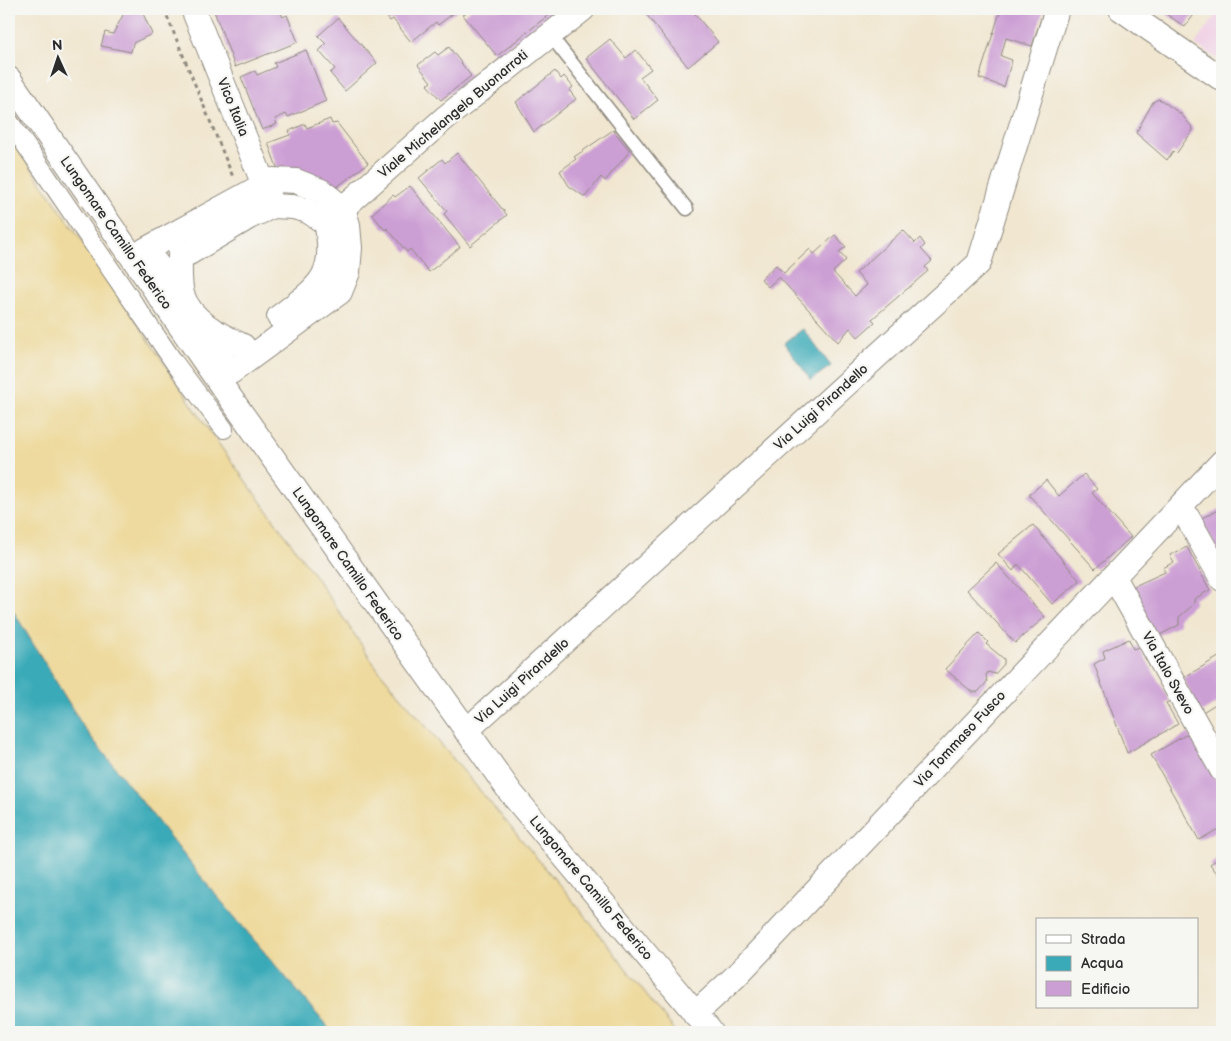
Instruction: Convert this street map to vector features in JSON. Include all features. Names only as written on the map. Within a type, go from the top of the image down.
[{"type":"street","name":"Vico Italia","points":[[193,9],[268,196]]},
{"type":"street","name":"Viale Michelangelo Buonarroti","points":[[334,216],[445,118],[583,9]]},
{"type":"street","name":"Via Luigi Pirandello","points":[[466,731],[979,263],[1057,9]]},
{"type":"street","points":[[1121,9],[1222,79]]},
{"type":"street","name":"Lungomare Camillo Federico","points":[[9,79],[152,271],[466,731],[511,793],[710,1032]]},
{"type":"street","points":[[9,121],[174,362],[224,429]]},
{"type":"street","points":[[268,196],[241,198],[145,250],[152,271],[180,255],[189,253],[249,217],[268,196],[273,180],[296,181],[321,191],[334,216],[348,225],[350,248],[348,272],[340,292],[231,372],[218,367],[303,299],[322,281],[327,270],[331,251],[334,216]]},
{"type":"street","points":[[180,255],[180,281],[183,296],[195,314],[213,332],[243,346]]},
{"type":"street","name":"Via Tommaso Fusco","points":[[695,1014],[735,977],[1222,462]]},
{"type":"street","points":[[1181,506],[1222,579]]},
{"type":"street","name":"Via Italo Svevo","points":[[1114,577],[1222,770]]},
{"type":"lane","points":[[550,35],[688,209]]},
{"type":"path","points":[[164,9],[241,198]]},
{"type":"shaded area","points":[[1220,9],[1222,9],[1222,62],[1195,44]]},
{"type":"sand","points":[[9,136],[98,264],[210,432],[315,576],[377,668],[573,901],[676,1032],[332,1032],[210,888],[84,728],[9,604]]},
{"type":"water","points":[[803,329],[831,366],[811,380],[784,343]]},
{"type":"water","points":[[9,604],[84,728],[210,888],[332,1032],[9,1032]]},
{"type":"building","points":[[134,9],[141,9],[152,34],[133,43],[131,52],[101,46],[105,32],[113,34],[124,13]]},
{"type":"building","points":[[220,9],[279,9],[283,17],[287,15],[298,42],[235,67],[214,11]]},
{"type":"building","points":[[381,9],[459,9],[438,25],[436,22],[411,42],[393,19],[390,21]]},
{"type":"building","points":[[471,9],[556,9],[497,56],[463,15]]},
{"type":"building","points":[[652,9],[691,9],[718,42],[688,67],[646,14]]},
{"type":"building","points":[[1001,9],[1044,9],[1032,46],[1006,38],[1001,56],[1012,60],[1004,87],[979,78]]},
{"type":"building","points":[[1159,9],[1198,9],[1185,27]]},
{"type":"building","points":[[338,18],[377,63],[345,91],[330,73],[335,69],[319,51],[326,44],[318,36]]},
{"type":"building","points":[[610,39],[626,58],[636,50],[651,69],[640,77],[658,100],[634,119],[586,58]]},
{"type":"building","points":[[449,47],[471,76],[441,100],[427,85],[431,82],[418,65],[435,52],[438,55]]},
{"type":"building","points":[[306,50],[326,101],[288,117],[286,114],[275,119],[277,124],[262,130],[241,77],[255,71],[257,75],[276,67],[274,63]]},
{"type":"building","points":[[555,71],[561,79],[564,76],[573,87],[569,90],[576,99],[534,132],[516,102]]},
{"type":"building","points":[[1158,99],[1181,114],[1193,130],[1176,154],[1173,151],[1167,160],[1136,133],[1153,102]]},
{"type":"building","points":[[330,119],[332,124],[337,123],[368,163],[337,187],[278,170],[268,143],[290,135],[289,131],[305,124],[307,128]]},
{"type":"building","points":[[613,130],[630,151],[605,181],[601,177],[585,197],[569,186],[560,171],[576,159],[574,157]]},
{"type":"building","points":[[457,153],[507,215],[470,246],[444,214],[447,211],[419,178],[442,159],[445,163]]},
{"type":"building","points":[[410,186],[460,247],[429,272],[410,249],[407,252],[387,228],[385,230],[372,214],[393,195],[395,197]]},
{"type":"building","points":[[903,230],[915,243],[920,238],[925,245],[921,249],[932,261],[925,267],[928,271],[872,319],[875,322],[858,337],[850,328],[838,342],[779,277],[768,287],[761,279],[776,265],[784,273],[810,249],[814,254],[835,235],[846,247],[839,252],[846,260],[833,272],[855,296],[867,285],[856,273]]},
{"type":"building","points":[[1084,474],[1097,489],[1092,493],[1131,537],[1095,569],[1029,495],[1046,480],[1059,496]]},
{"type":"building","points":[[1222,508],[1222,559],[1200,519]]},
{"type":"building","points":[[1033,525],[1080,581],[1052,604],[1018,564],[1013,571],[998,554]]},
{"type":"building","points":[[1187,547],[1210,590],[1194,599],[1194,604],[1179,617],[1179,625],[1154,638],[1130,588],[1165,572],[1163,568],[1174,562],[1170,555]]},
{"type":"building","points":[[996,563],[1045,617],[1015,643],[967,590]]},
{"type":"building","points":[[979,633],[988,642],[986,644],[1004,659],[1004,664],[995,674],[988,672],[986,675],[987,682],[978,692],[972,692],[945,669]]},
{"type":"building","points":[[1129,639],[1133,649],[1139,647],[1170,701],[1166,703],[1178,724],[1127,753],[1094,664],[1105,658],[1103,651]]},
{"type":"building","points":[[1222,655],[1222,700],[1201,713],[1183,678]]},
{"type":"building","points":[[1189,733],[1222,791],[1222,827],[1199,840],[1151,755]]},
{"type":"building","points":[[1222,856],[1222,880],[1210,864]]}]
